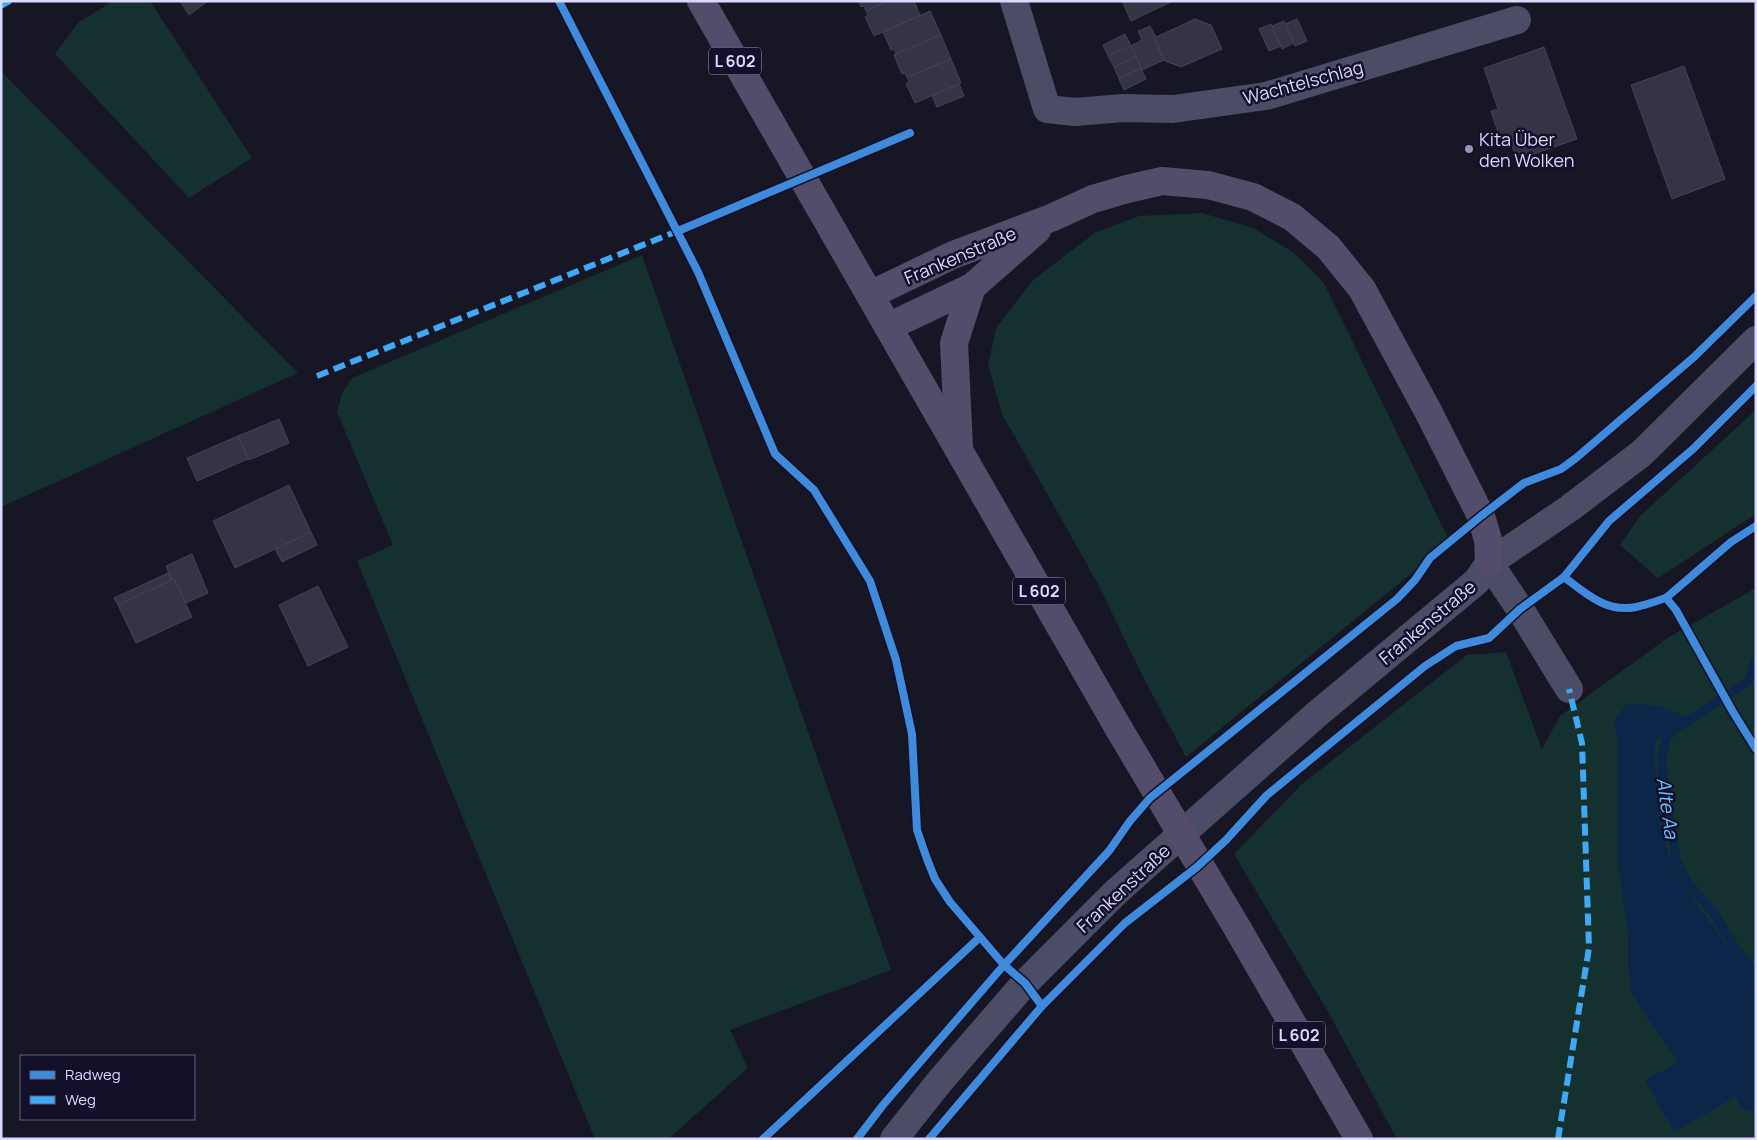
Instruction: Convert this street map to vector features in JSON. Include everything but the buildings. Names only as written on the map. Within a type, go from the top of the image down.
[{"type":"main road","name":"L 602","points":[[701,1],[1118,729],[1239,931],[1359,1139]]},
{"type":"main road","name":"Frankenstraße","points":[[870,295],[953,255],[1051,218],[1093,199],[1127,189],[1162,181],[1208,185],[1253,197],[1292,217],[1328,247],[1362,288],[1429,413],[1481,516],[1488,540],[1489,563]]},
{"type":"main road","name":"Frankenstraße","points":[[888,327],[972,287],[1051,218]]},
{"type":"main road","name":"L 602","points":[[959,453],[954,343],[972,287]]},
{"type":"street","name":"Wachtelschlag","points":[[1014,1],[1047,109],[1075,112],[1124,108],[1173,109],[1266,96],[1517,20]]},
{"type":"street","points":[[1569,689],[1520,609],[1489,563],[1570,508],[1642,452],[1756,340]]},
{"type":"street","name":"Frankenstraße","points":[[894,1139],[940,1081],[1025,983],[1116,892],[1317,714],[1477,581],[1489,563]]},
{"type":"green space","points":[[113,1],[150,1],[252,158],[189,198],[55,54],[78,23]]},
{"type":"green space","points":[[1,71],[298,373],[1,507]]},
{"type":"green space","points":[[1202,213],[1253,228],[1293,252],[1324,283],[1450,542],[1186,757],[1143,677],[1098,584],[1002,414],[988,365],[996,328],[1033,280],[1096,232],[1139,216]]},
{"type":"green space","points":[[642,255],[891,970],[730,1030],[748,1068],[668,1139],[595,1139],[357,561],[393,545],[337,412],[342,393],[352,378]]},
{"type":"green space","points":[[1756,410],[1756,514],[1658,578],[1620,545],[1640,516]]},
{"type":"green space","points":[[1756,588],[1756,1139],[1397,1139],[1327,1010],[1234,854],[1302,784],[1467,655],[1506,652],[1542,749],[1560,716],[1666,639]]},
{"type":"water","points":[[1627,704],[1659,706],[1686,716],[1655,741],[1655,765],[1666,847],[1675,870],[1688,892],[1739,962],[1756,980],[1756,1112],[1742,1109],[1735,1097],[1674,1132],[1645,1080],[1679,1062],[1632,995],[1628,966],[1628,931],[1618,866],[1618,748],[1614,721]]},
{"type":"waterway","name":"Alte Aa","points":[[1756,661],[1747,683],[1679,726],[1666,737],[1662,760],[1665,801],[1672,829],[1676,859],[1687,882],[1714,914],[1736,949],[1756,974]]},
{"type":"marked path","points":[[1,6],[10,1]]},
{"type":"marked path","points":[[317,376],[680,230]]},
{"type":"marked path","points":[[1558,1139],[1589,948],[1582,743],[1569,689]]},
{"type":"cycle path","points":[[559,1],[698,272],[775,454],[814,490],[870,581],[896,660],[912,734],[917,830],[935,879],[950,902],[980,937],[763,1139]]},
{"type":"cycle path","points":[[678,231],[910,133]]},
{"type":"cycle path","points":[[857,1139],[883,1105],[1004,965],[1109,851],[1130,821],[1150,798],[1397,599],[1415,580],[1430,558],[1481,516],[1524,483],[1561,469],[1576,458],[1694,357],[1756,296]]},
{"type":"cycle path","points":[[929,1139],[1042,1006],[1125,923],[1197,867],[1226,840],[1267,795],[1425,666],[1456,646],[1489,638],[1520,609],[1564,577],[1609,521],[1693,449],[1756,386]]},
{"type":"cycle path","points":[[1666,598],[1731,542],[1756,526]]},
{"type":"cycle path","points":[[1564,577],[1580,590],[1606,605],[1625,608],[1636,607],[1666,598],[1676,610],[1756,749]]},
{"type":"cycle path","points":[[980,937],[1004,965],[1025,983],[1042,1006]]},
{"type":"place","name":"Kita Über den Wolken","points":[[1469,149]]}]
